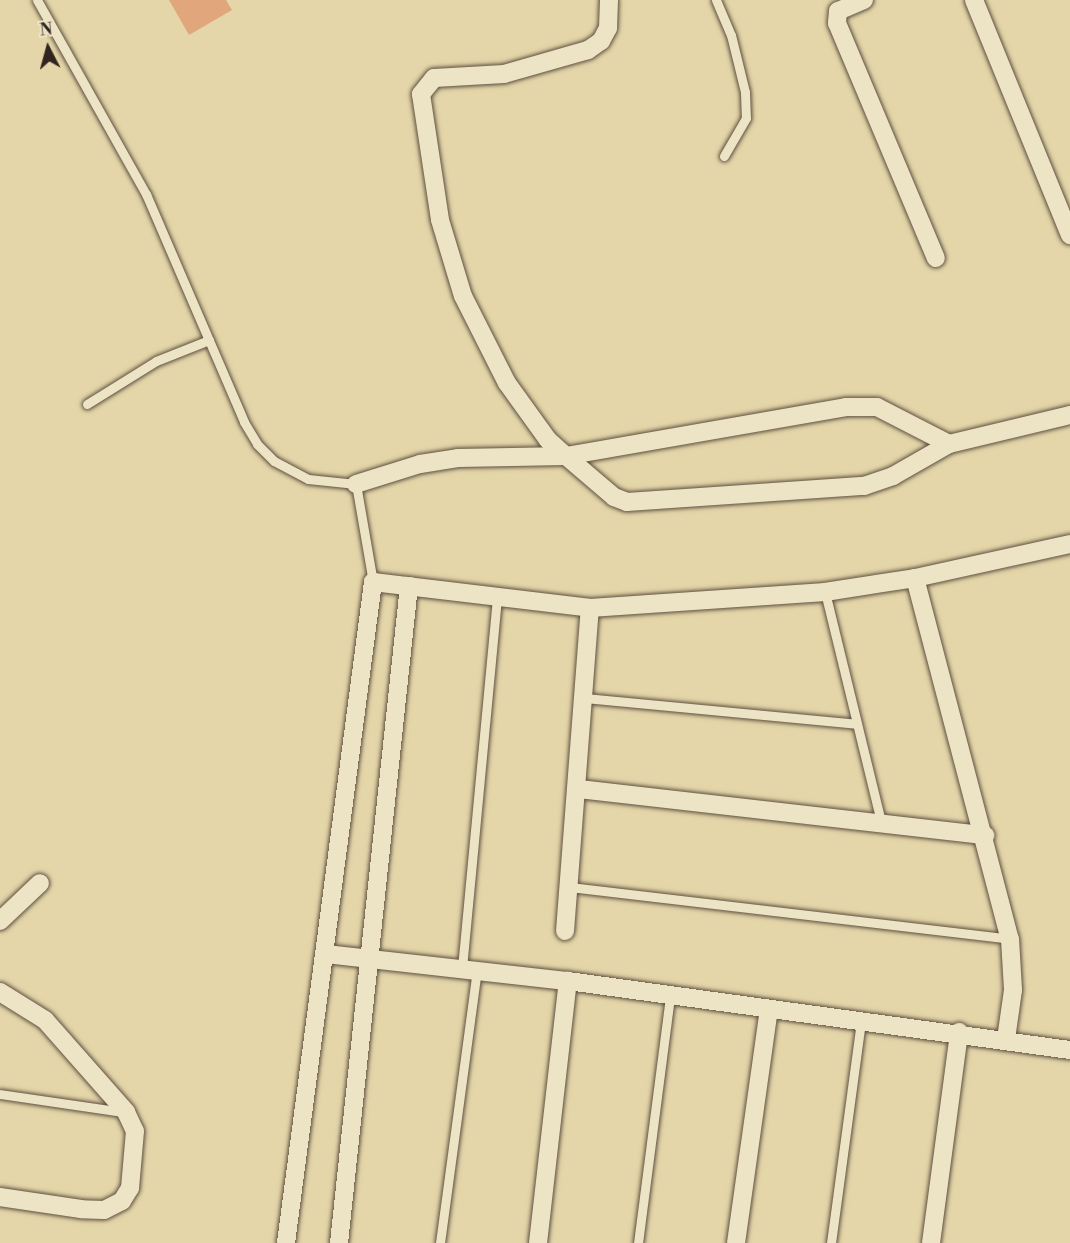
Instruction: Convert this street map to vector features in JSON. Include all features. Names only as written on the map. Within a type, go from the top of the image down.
[{"type":"street","points":[[609,0],[608,28],[601,41],[588,50],[504,74],[434,78],[421,94],[440,220],[463,296],[507,383],[548,440],[614,497],[640,503],[864,486],[893,476],[950,444],[1070,415]]},
{"type":"street","points":[[864,0],[838,11],[837,23],[936,258]]},
{"type":"street","points":[[974,0],[1070,235]]},
{"type":"street","points":[[356,484],[420,464],[458,458],[566,456],[862,406],[877,407],[950,444]]},
{"type":"street","points":[[286,1243],[326,954],[373,582],[497,595],[590,608],[825,592],[915,578],[1070,544]]},
{"type":"street","points":[[915,578],[1010,939],[1013,990],[1006,1039]]},
{"type":"street","points":[[339,1243],[367,958],[410,586]]},
{"type":"street","points":[[565,932],[579,789],[590,608]]},
{"type":"street","points":[[579,789],[984,835]]},
{"type":"street","points":[[0,921],[40,883]]},
{"type":"street","points":[[326,954],[568,981],[670,997],[959,1032],[1070,1050]]},
{"type":"street","points":[[538,1243],[568,981]]},
{"type":"street","points":[[0,992],[45,1020],[126,1112],[135,1131],[130,1188],[122,1201],[104,1210],[81,1209],[0,1197]]},
{"type":"street","points":[[736,1243],[769,1009]]},
{"type":"street","points":[[931,1243],[959,1032]]},
{"type":"lane","points":[[37,0],[146,194],[244,422],[274,461],[308,479],[356,484],[373,582]]},
{"type":"lane","points":[[716,0],[731,35],[745,92],[746,118],[724,156]]},
{"type":"lane","points":[[87,404],[156,361],[210,340]]},
{"type":"lane","points":[[825,592],[881,822]]},
{"type":"lane","points":[[440,1243],[469,969],[497,595]]},
{"type":"lane","points":[[584,698],[857,724]]},
{"type":"lane","points":[[570,887],[1010,939]]},
{"type":"lane","points":[[638,1243],[670,997]]},
{"type":"lane","points":[[831,1243],[861,1020]]},
{"type":"lane","points":[[0,1094],[126,1112]]},
{"type":"building","points":[[169,0],[226,0],[232,10],[189,35]]}]
